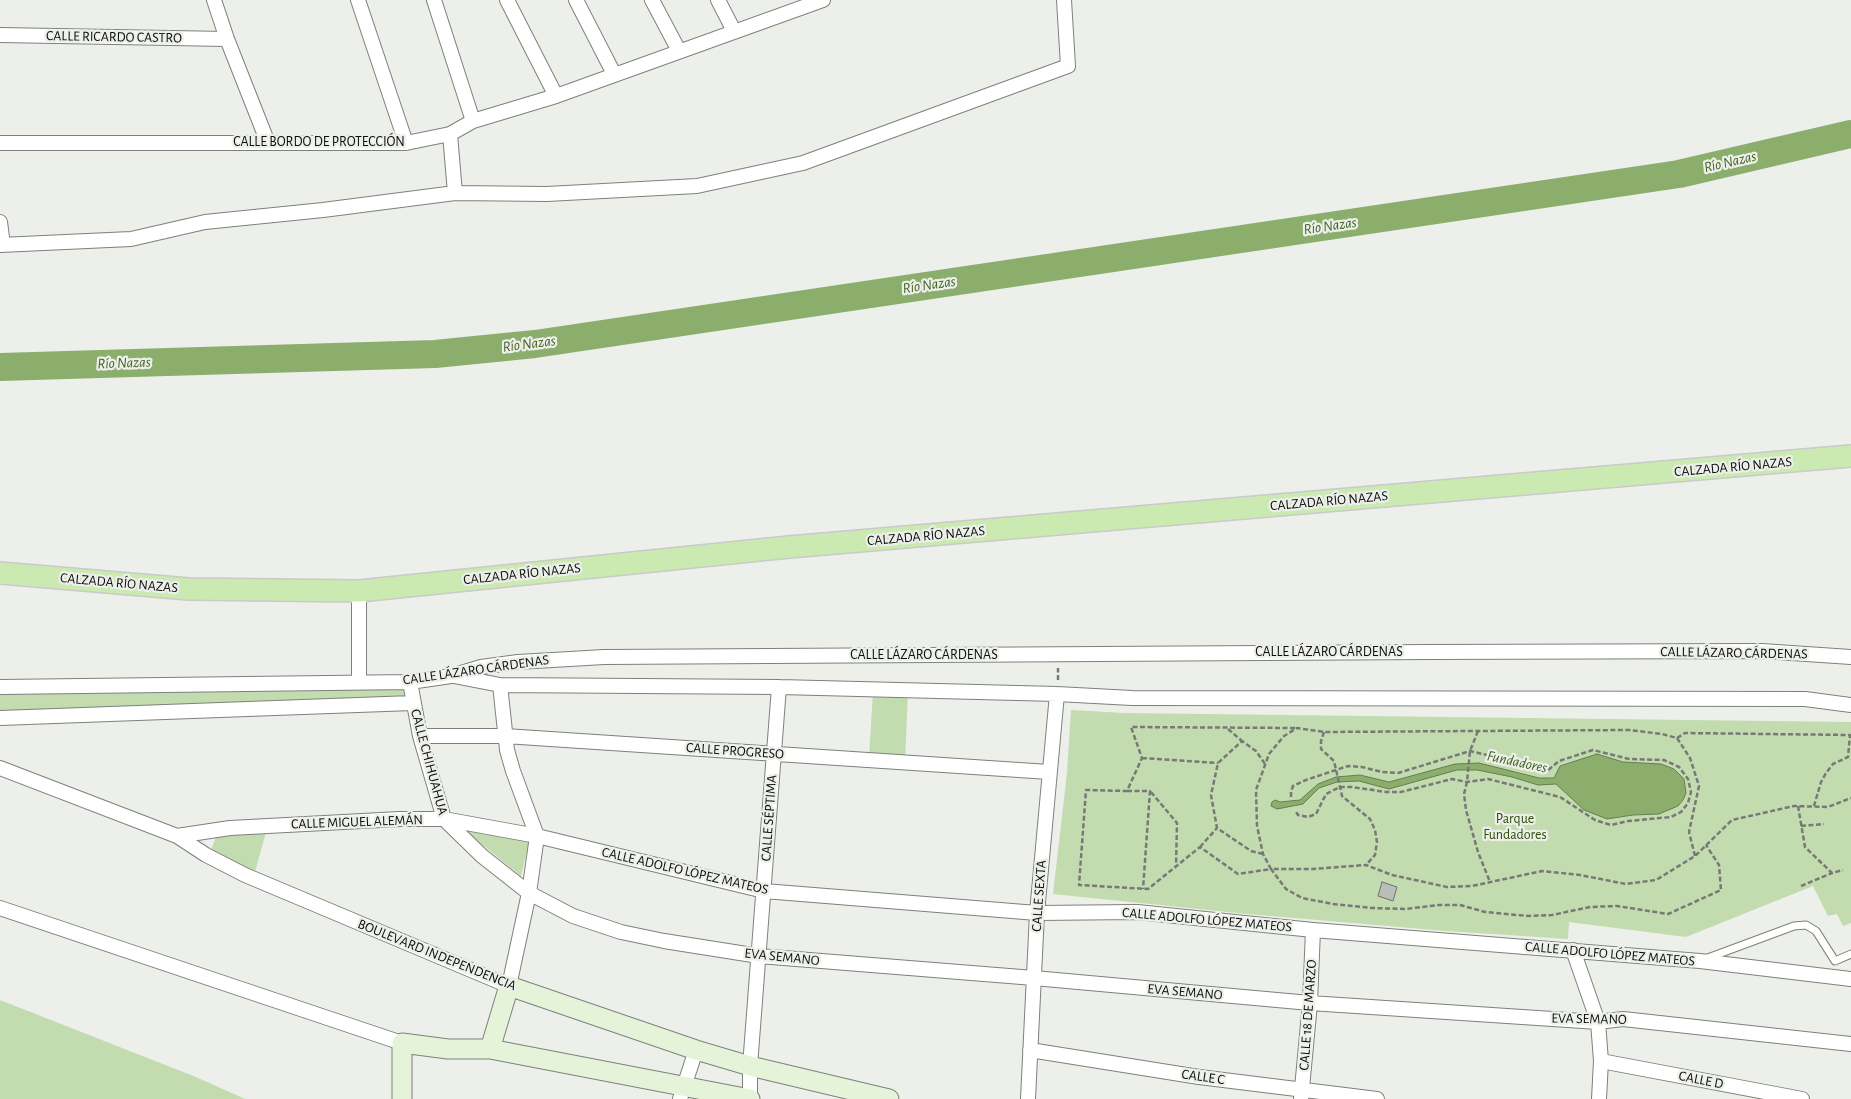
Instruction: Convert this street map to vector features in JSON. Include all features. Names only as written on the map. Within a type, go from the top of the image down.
[{"type":"main road","name":"CALZADA RÍO NAZAS","points":[[0,574],[189,589],[360,591],[789,547],[1851,456]]},
{"type":"street","points":[[214,0],[227,39],[268,143]]},
{"type":"street","points":[[358,0],[406,143]]},
{"type":"street","points":[[434,0],[473,121]]},
{"type":"street","points":[[507,0],[556,96]]},
{"type":"street","points":[[576,0],[614,74]]},
{"type":"street","points":[[652,0],[679,51]]},
{"type":"street","points":[[718,0],[734,31]]},
{"type":"street","name":"CALLE BORDO DE PROTECCIÓN","points":[[0,143],[406,143],[450,134],[473,121],[556,96],[734,31],[792,5],[823,0]]},
{"type":"street","points":[[0,222],[1,245],[131,239],[205,222],[323,210],[455,193],[547,194],[697,186],[803,163],[1068,66],[1064,0]]},
{"type":"street","name":"CALLE RICARDO CASTRO","points":[[0,35],[227,39]]},
{"type":"street","points":[[450,134],[455,193]]},
{"type":"street","points":[[359,682],[360,591]]},
{"type":"street","name":"CALLE LÁZARO CÁRDENAS","points":[[0,687],[410,682],[451,676],[481,667],[518,662],[604,657],[1762,652],[1851,657]]},
{"type":"street","points":[[451,676],[500,685],[779,687],[1058,694],[1132,698],[1805,699],[1851,705]]},
{"type":"street","name":"CALLE CHIHUAHUA","points":[[410,682],[420,736],[444,819],[482,856],[529,893]]},
{"type":"street","points":[[490,1049],[509,986],[529,893],[537,836],[513,771],[505,736],[500,685]]},
{"type":"street","name":"CALLE SÉPTIMA","points":[[750,1099],[750,1066],[779,687]]},
{"type":"street","name":"CALLE SEXTA","points":[[1028,1099],[1037,913],[1049,772],[1058,694]]},
{"type":"street","points":[[0,718],[413,703]]},
{"type":"street","name":"CALLE PROGRESO","points":[[420,736],[505,736],[1049,772]]},
{"type":"street","name":"BOULEVARD INDEPENDENCIA","points":[[0,768],[177,836],[206,855],[245,875],[509,986],[696,1050],[750,1066],[890,1099]]},
{"type":"street","name":"CALLE MIGUEL ALEMÁN","points":[[177,836],[230,828],[400,819],[444,819],[537,836]]},
{"type":"street","name":"CALLE ADOLFO LÓPEZ MATEOS","points":[[537,836],[764,891],[1037,913],[1137,912],[1313,930],[1700,961],[1851,978]]},
{"type":"street","name":"EVA SEMANO","points":[[529,893],[573,916],[621,932],[759,956],[1310,1003],[1598,1022],[1623,1020],[1851,1044]]},
{"type":"street","points":[[0,908],[402,1043],[448,1049],[490,1049],[681,1093],[750,1099]]},
{"type":"street","name":"CALLE 18 DE MARZO","points":[[1301,1094],[1310,1003],[1313,930]]},
{"type":"street","points":[[1573,950],[1598,1022],[1601,1061],[1599,1099]]},
{"type":"street","points":[[402,1043],[402,1099]]},
{"type":"street","points":[[681,1093],[696,1050]]},
{"type":"street","name":"CALLE C","points":[[1030,1050],[1301,1094],[1377,1099]]},
{"type":"street","name":"CALLE D","points":[[1601,1061],[1802,1099]]},
{"type":"lane","points":[[1700,961],[1794,926],[1806,924],[1816,931],[1835,961],[1836,977]]},
{"type":"lane","points":[[1835,961],[1851,954]]},
{"type":"path","points":[[1058,654],[1058,694]]},
{"type":"path","points":[[1127,791],[1142,758],[1131,727],[1297,728],[1324,732],[1629,730],[1677,738],[1690,758],[1699,786],[1689,832],[1695,856]]},
{"type":"path","points":[[1227,728],[1242,742],[1256,751],[1265,764]]},
{"type":"path","points":[[1297,728],[1284,736],[1269,754],[1256,790],[1257,826],[1263,854],[1271,869],[1286,889],[1302,898],[1333,904],[1372,908],[1404,909],[1439,904],[1460,905],[1485,912],[1528,916],[1552,915],[1590,907],[1617,906],[1668,914],[1721,890],[1719,865],[1706,845]]},
{"type":"path","points":[[1478,731],[1470,751],[1468,777],[1464,794],[1466,810],[1478,852],[1490,882]]},
{"type":"path","points":[[1324,732],[1321,749],[1334,761],[1342,796],[1370,819],[1375,830],[1377,842],[1375,854],[1366,864]]},
{"type":"path","points":[[1677,738],[1685,733],[1850,735],[1848,756],[1833,764],[1826,773],[1821,782],[1814,806]]},
{"type":"path","points":[[1242,742],[1218,763],[1211,795],[1217,828],[1250,851],[1263,854]]},
{"type":"path","points":[[1291,797],[1293,786],[1348,766],[1398,773],[1470,751],[1504,760],[1524,768],[1547,771],[1559,761],[1593,750],[1629,759],[1664,760],[1679,767],[1688,778],[1691,792],[1688,803],[1681,812],[1671,817],[1628,821],[1611,825],[1594,820],[1560,797],[1488,779],[1467,782],[1452,778],[1401,792],[1340,786],[1326,794],[1316,814],[1308,817],[1298,815],[1295,810]]},
{"type":"path","points":[[1142,758],[1218,763]]},
{"type":"path","points":[[1176,866],[1177,823],[1150,791],[1086,790],[1080,885],[1148,889],[1200,847],[1217,828]]},
{"type":"path","points":[[1143,889],[1150,791]]},
{"type":"path","points":[[1200,847],[1238,874],[1271,869],[1312,869],[1366,864],[1392,875],[1447,887],[1472,886],[1542,871],[1580,875],[1626,884],[1656,880],[1695,856],[1732,820],[1798,806],[1828,806],[1851,798]]},
{"type":"path","points":[[1798,806],[1805,846],[1832,873]]},
{"type":"path","points":[[1801,826],[1824,824]]},
{"type":"path","points":[[1800,886],[1843,870]]},
{"type":"green space","points":[[404,684],[407,702],[0,717],[0,688]]},
{"type":"green space","points":[[873,691],[908,692],[905,760],[869,758]]},
{"type":"green space","name":"Parque Fundadores","points":[[1071,710],[1124,713],[1851,722],[1851,923],[1843,926],[1837,914],[1828,916],[1813,886],[1686,937],[1569,922],[1568,939],[1247,914],[1053,894],[1067,773]]},
{"type":"green space","points":[[458,825],[530,839],[521,876]]},
{"type":"green space","points":[[267,829],[254,875],[210,852],[218,832]]},
{"type":"green space","points":[[0,1000],[196,1077],[245,1099],[0,1099]]},
{"type":"shaded area","points":[[1597,754],[1623,762],[1661,764],[1674,769],[1684,779],[1686,793],[1683,800],[1678,806],[1659,814],[1607,819],[1584,810],[1556,784],[1538,785],[1512,777],[1477,770],[1457,770],[1389,789],[1359,781],[1337,782],[1319,788],[1303,804],[1277,809],[1271,806],[1275,800],[1280,802],[1300,800],[1318,784],[1336,777],[1360,775],[1389,782],[1455,764],[1479,763],[1539,778],[1554,778],[1560,766]]},
{"type":"building","points":[[1382,882],[1397,887],[1393,901],[1378,896]]},
{"type":"waterway","name":"Río Nazas","points":[[0,367],[435,354],[535,344],[1679,174],[1851,134]]},
{"type":"water label","name":"Fundadores","points":[[1517,762]]}]
